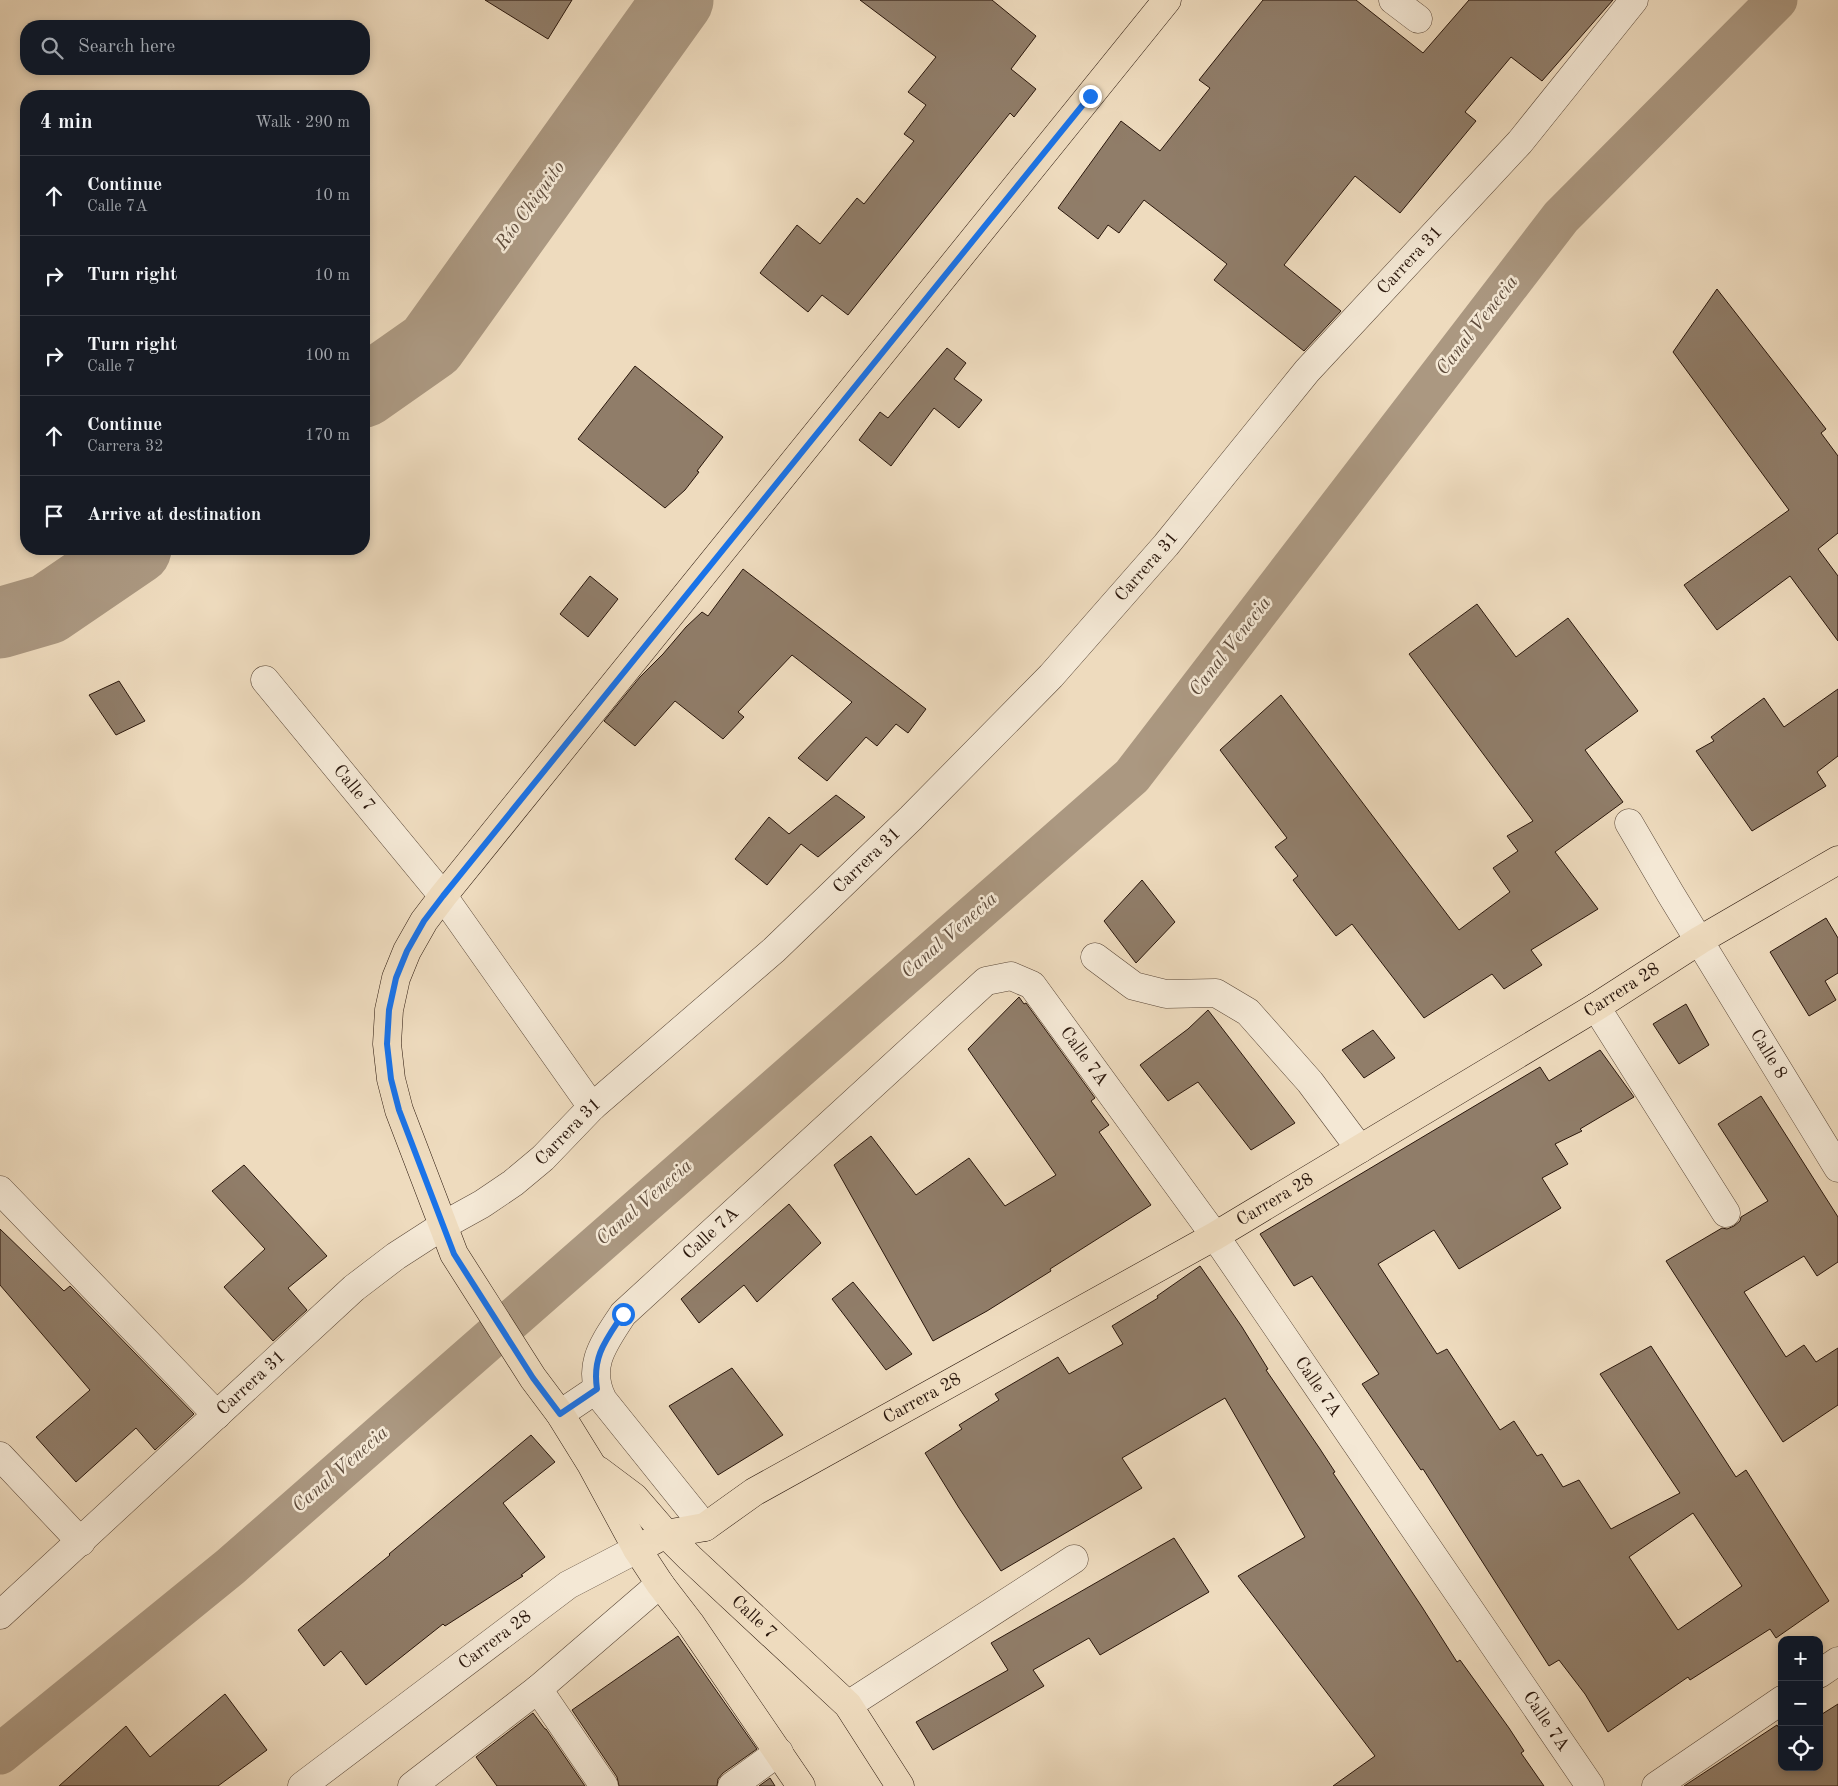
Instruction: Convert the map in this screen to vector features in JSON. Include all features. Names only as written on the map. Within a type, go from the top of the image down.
[{"type":"main road","points":[[443,896],[1167,0]]},
{"type":"main road","name":"Carrera 28","points":[[637,1549],[666,1534],[705,1527],[754,1492],[1215,1236],[1596,1007],[1700,940],[1838,860]]},
{"type":"main road","name":"Calle 7","points":[[443,896],[424,921],[407,951],[396,978],[389,1010],[387,1044],[391,1079],[399,1110],[454,1254],[533,1378],[560,1414],[591,1464],[637,1549],[801,1786]]},
{"type":"main road","name":"Calle 7","points":[[591,1464],[634,1497],[690,1558],[848,1705],[900,1786]]},
{"type":"main road","name":"Carrera 28","points":[[660,1584],[690,1558],[705,1527]]},
{"type":"street","points":[[1394,0],[1418,19]]},
{"type":"street","name":"Carrera 31","points":[[0,1615],[354,1288],[396,1256],[513,1183],[543,1158],[592,1107],[774,950],[911,818],[1051,676],[1166,545],[1307,371],[1520,142],[1634,0]]},
{"type":"street","name":"Calle 7","points":[[265,680],[443,896],[592,1107]]},
{"type":"street","name":"Calle 8","points":[[1629,822],[1838,1168]]},
{"type":"street","points":[[1095,957],[1134,986],[1166,994],[1216,993],[1248,1012],[1310,1082],[1360,1149]]},
{"type":"street","name":"Calle 7A","points":[[597,1389],[595,1374],[600,1349],[623,1314],[986,981],[1011,976],[1032,984],[1215,1236],[1590,1786]]},
{"type":"street","points":[[1596,1007],[1726,1213]]},
{"type":"street","points":[[0,1190],[217,1415]]},
{"type":"street","points":[[560,1414],[597,1389],[603,1400],[705,1527]]},
{"type":"street","points":[[0,1456],[81,1542]]},
{"type":"street","name":"Carrera 28","points":[[302,1786],[568,1585],[637,1549]]},
{"type":"street","points":[[848,1705],[1074,1559]]},
{"type":"street","name":"Carrera 28","points":[[412,1786],[538,1689],[660,1584]]},
{"type":"street","points":[[1823,1671],[1838,1661]]},
{"type":"street","points":[[538,1689],[604,1786]]},
{"type":"street","points":[[1656,1786],[1778,1703]]},
{"type":"street","points":[[732,1786],[779,1752]]},
{"type":"building","points":[[485,0],[572,0],[548,39]]},
{"type":"building","points":[[860,0],[992,0],[1036,36],[1011,69],[1036,89],[1014,117],[1010,113],[848,315],[822,295],[808,312],[760,273],[797,225],[820,244],[857,198],[864,204],[914,141],[904,134],[926,105],[908,92],[936,57]]},
{"type":"building","points":[[1263,0],[1356,0],[1423,53],[1469,0],[1613,0],[1542,81],[1511,57],[1465,112],[1476,121],[1400,213],[1355,176],[1284,265],[1341,311],[1304,351],[1214,280],[1227,264],[1144,200],[1119,233],[1108,225],[1098,239],[1058,208],[1121,121],[1160,151],[1210,88],[1199,80]]},
{"type":"building","points":[[1717,289],[1826,429],[1821,433],[1838,456],[1838,533],[1818,549],[1838,576],[1838,641],[1790,576],[1717,630],[1684,585],[1789,510],[1673,352]]},
{"type":"building","points":[[947,348],[966,363],[954,379],[982,400],[959,428],[934,408],[891,466],[859,440],[880,412],[888,418]]},
{"type":"building","points":[[635,366],[723,437],[685,490],[665,508],[578,439]]},
{"type":"building","points":[[743,569],[926,709],[908,733],[896,724],[877,746],[866,737],[827,781],[798,758],[852,702],[792,655],[738,712],[744,717],[723,739],[675,701],[635,746],[604,721],[640,677],[686,627],[702,612],[708,616]]},
{"type":"building","points":[[590,576],[618,599],[588,637],[560,614]]},
{"type":"building","points":[[1477,604],[1516,657],[1568,618],[1638,711],[1585,750],[1623,802],[1555,852],[1598,909],[1531,950],[1542,965],[1504,989],[1492,974],[1424,1018],[1352,924],[1336,936],[1293,880],[1298,876],[1275,847],[1287,838],[1220,750],[1281,695],[1459,930],[1510,892],[1493,868],[1518,851],[1507,836],[1533,821],[1409,654]]},
{"type":"building","points":[[119,681],[145,721],[116,735],[89,695]]},
{"type":"building","points":[[1838,689],[1838,756],[1817,772],[1826,786],[1752,831],[1696,751],[1714,741],[1711,737],[1764,698],[1784,727]]},
{"type":"building","points":[[836,795],[865,817],[818,857],[801,844],[767,885],[735,859],[769,817],[789,834]]},
{"type":"building","points":[[1142,880],[1175,922],[1136,963],[1104,921]]},
{"type":"building","points":[[1826,918],[1838,938],[1838,973],[1825,981],[1836,1000],[1809,1016],[1770,952]]},
{"type":"building","points":[[1019,997],[1024,1004],[1026,1003],[1095,1098],[1091,1101],[1109,1125],[1099,1132],[1151,1205],[987,1311],[933,1341],[834,1165],[871,1136],[916,1195],[969,1158],[1005,1206],[1056,1175],[968,1049]]},
{"type":"building","points":[[1686,1004],[1709,1045],[1679,1064],[1653,1024]]},
{"type":"building","points":[[1208,1010],[1295,1123],[1251,1150],[1198,1082],[1168,1101],[1140,1065],[1188,1029]]},
{"type":"building","points":[[1373,1030],[1395,1058],[1364,1078],[1342,1050]]},
{"type":"building","points":[[1600,1050],[1634,1097],[1580,1129],[1582,1131],[1555,1144],[1568,1164],[1542,1178],[1561,1208],[1459,1269],[1434,1230],[1378,1264],[1437,1354],[1447,1349],[1500,1430],[1514,1421],[1537,1456],[1542,1454],[1563,1487],[1579,1480],[1611,1529],[1680,1493],[1600,1374],[1651,1346],[1736,1477],[1746,1470],[1829,1601],[1776,1638],[1770,1629],[1690,1680],[1688,1677],[1608,1732],[1585,1694],[1559,1660],[1549,1666],[1423,1469],[1421,1470],[1362,1384],[1379,1374],[1312,1276],[1294,1286],[1260,1234],[1540,1067],[1549,1081]],"holes":[[[1693,1513],[1742,1586],[1678,1630],[1629,1557]]]},
{"type":"building","points":[[1761,1096],[1838,1217],[1838,1262],[1817,1276],[1804,1256],[1744,1292],[1786,1357],[1804,1345],[1816,1362],[1838,1348],[1838,1405],[1783,1442],[1666,1261],[1722,1228],[1727,1229],[1734,1226],[1740,1221],[1741,1217],[1768,1201],[1718,1124]]},
{"type":"building","points":[[244,1165],[327,1256],[288,1288],[307,1310],[273,1341],[224,1287],[265,1249],[212,1191]]},
{"type":"building","points":[[789,1204],[821,1243],[757,1302],[744,1285],[699,1323],[681,1299]]},
{"type":"building","points":[[0,1229],[64,1291],[70,1286],[194,1414],[155,1450],[136,1428],[76,1482],[36,1437],[90,1390],[0,1285]]},
{"type":"building","points":[[1200,1266],[1242,1327],[1268,1369],[1266,1370],[1320,1449],[1335,1472],[1333,1473],[1457,1662],[1460,1660],[1509,1728],[1524,1751],[1521,1753],[1544,1786],[1333,1786],[1375,1756],[1238,1576],[1305,1537],[1225,1398],[1122,1458],[1142,1488],[1001,1571],[959,1508],[925,1453],[962,1429],[959,1425],[999,1400],[995,1394],[1058,1357],[1069,1374],[1123,1344],[1112,1326],[1158,1298],[1157,1296]]},
{"type":"building","points":[[853,1282],[912,1354],[886,1370],[832,1299]]},
{"type":"building","points":[[732,1368],[783,1435],[718,1475],[669,1406]]},
{"type":"building","points":[[531,1435],[555,1462],[503,1503],[545,1557],[521,1575],[523,1576],[445,1626],[443,1624],[366,1685],[341,1651],[324,1666],[298,1630],[390,1555]]},
{"type":"building","points":[[1174,1538],[1209,1592],[1100,1655],[1089,1638],[1033,1670],[1044,1686],[933,1750],[916,1722],[1008,1670],[991,1643]]},
{"type":"building","points":[[678,1636],[757,1749],[723,1773],[718,1779],[717,1786],[619,1786],[617,1777],[572,1710]]},
{"type":"building","points":[[225,1694],[267,1750],[218,1786],[59,1786],[126,1726],[150,1757]]},
{"type":"building","points":[[1838,1704],[1838,1786],[1684,1786],[1777,1725],[1778,1771],[1823,1771],[1823,1713]]},
{"type":"building","points":[[533,1713],[585,1786],[497,1786],[476,1757]]},
{"type":"building","points":[[770,1778],[775,1786],[759,1786]]},
{"type":"waterway","name":"Río Chiquito","points":[[370,388],[431,345],[678,0]]},
{"type":"waterway","name":"Canal Venecia","points":[[0,1754],[230,1567],[1132,776],[1561,217],[1777,0]]},
{"type":"waterway","name":"Río Chiquito","points":[[0,623],[48,609],[127,555]]},
{"type":"route","points":[[623,1314],[600,1349],[595,1374],[597,1389],[560,1414],[533,1378],[454,1254],[399,1110],[391,1079],[387,1044],[389,1010],[396,978],[407,951],[424,921],[443,896],[1090,96]]}]
